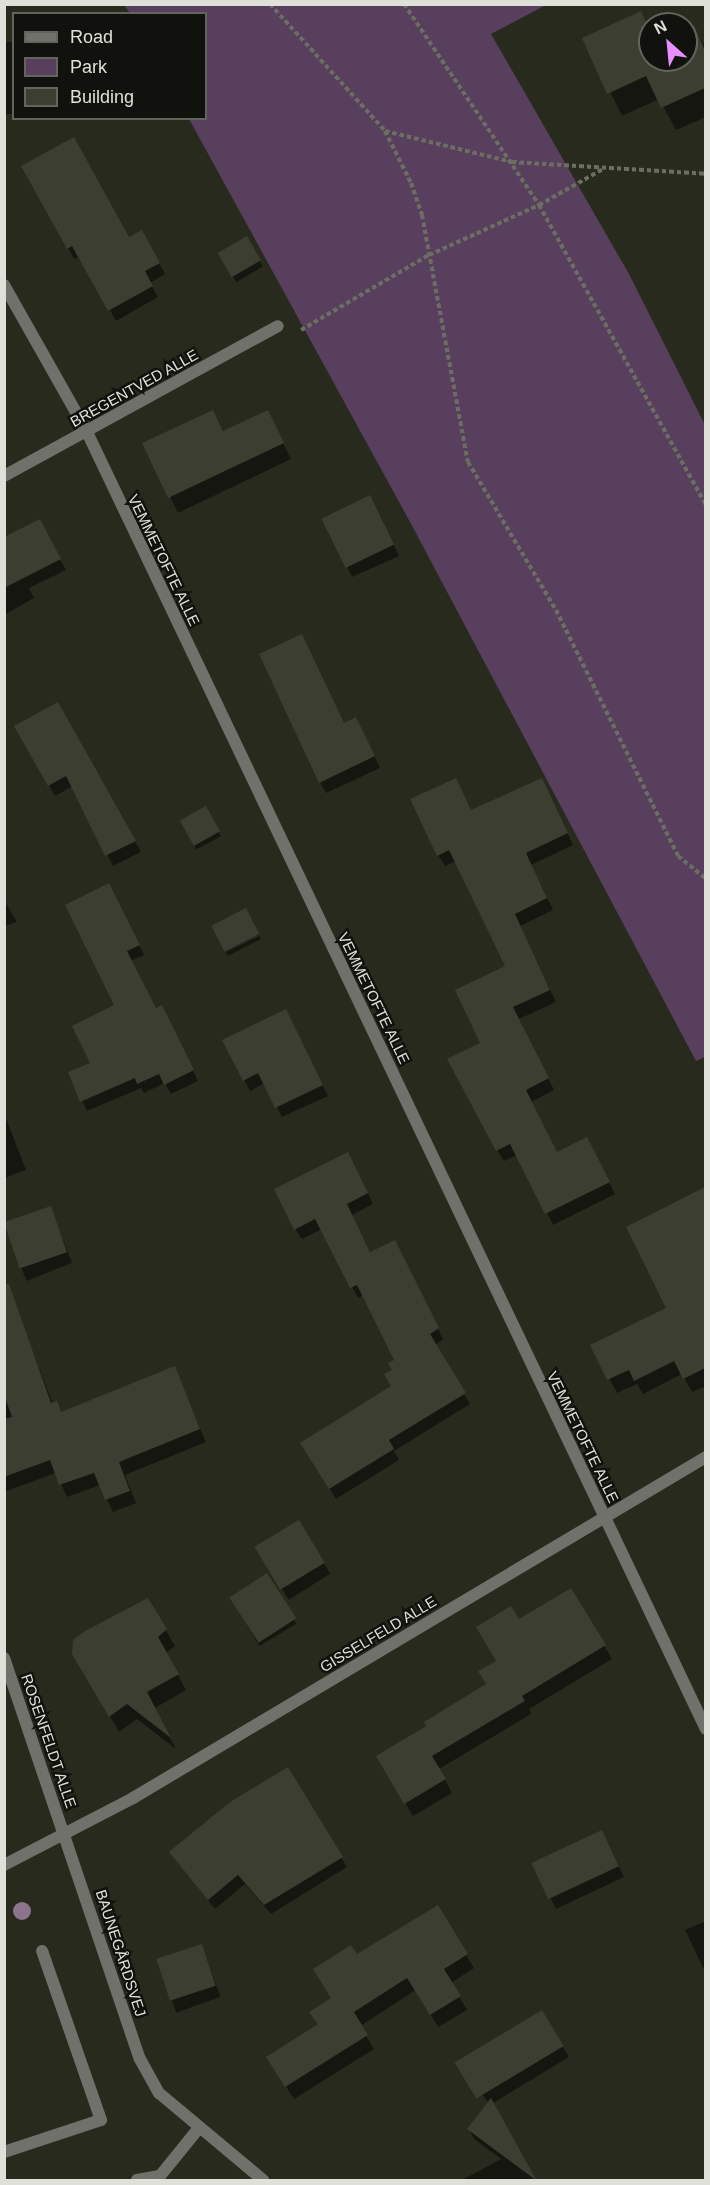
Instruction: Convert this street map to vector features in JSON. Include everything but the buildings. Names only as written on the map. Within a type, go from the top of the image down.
[{"type":"street","name":"VEMMETOFTE ALLE","points":[[4,285],[87,432],[705,1729]]},
{"type":"street","name":"BREGENTVED ALLE","points":[[4,476],[278,326]]},
{"type":"street","name":"GISSELFELD ALLE","points":[[65,1834],[705,1457]]},
{"type":"street","name":"ROSENFELDT ALLE","points":[[4,1658],[65,1834]]},
{"type":"street","points":[[4,1865],[65,1834]]},
{"type":"street","name":"BAUNEGÅRDSVEJ","points":[[65,1834],[140,2059],[159,2093],[198,2129],[263,2181]]},
{"type":"street","points":[[4,2152],[101,2120],[42,1951]]},
{"type":"street","points":[[137,2181],[160,2176],[198,2129]]},
{"type":"path","points":[[270,4],[385,131],[411,183],[429,255],[468,462],[556,610],[678,856],[705,879]]},
{"type":"path","points":[[404,4],[512,162],[538,205],[705,505]]},
{"type":"path","points":[[385,131],[512,162],[705,174]]},
{"type":"path","points":[[278,326],[304,331],[429,255],[538,205],[603,169]]},
{"type":"green space","points":[[124,5],[546,5],[491,34],[629,274],[705,425],[705,1057],[696,1061],[409,520],[190,120],[207,120],[207,12],[129,12]]}]
